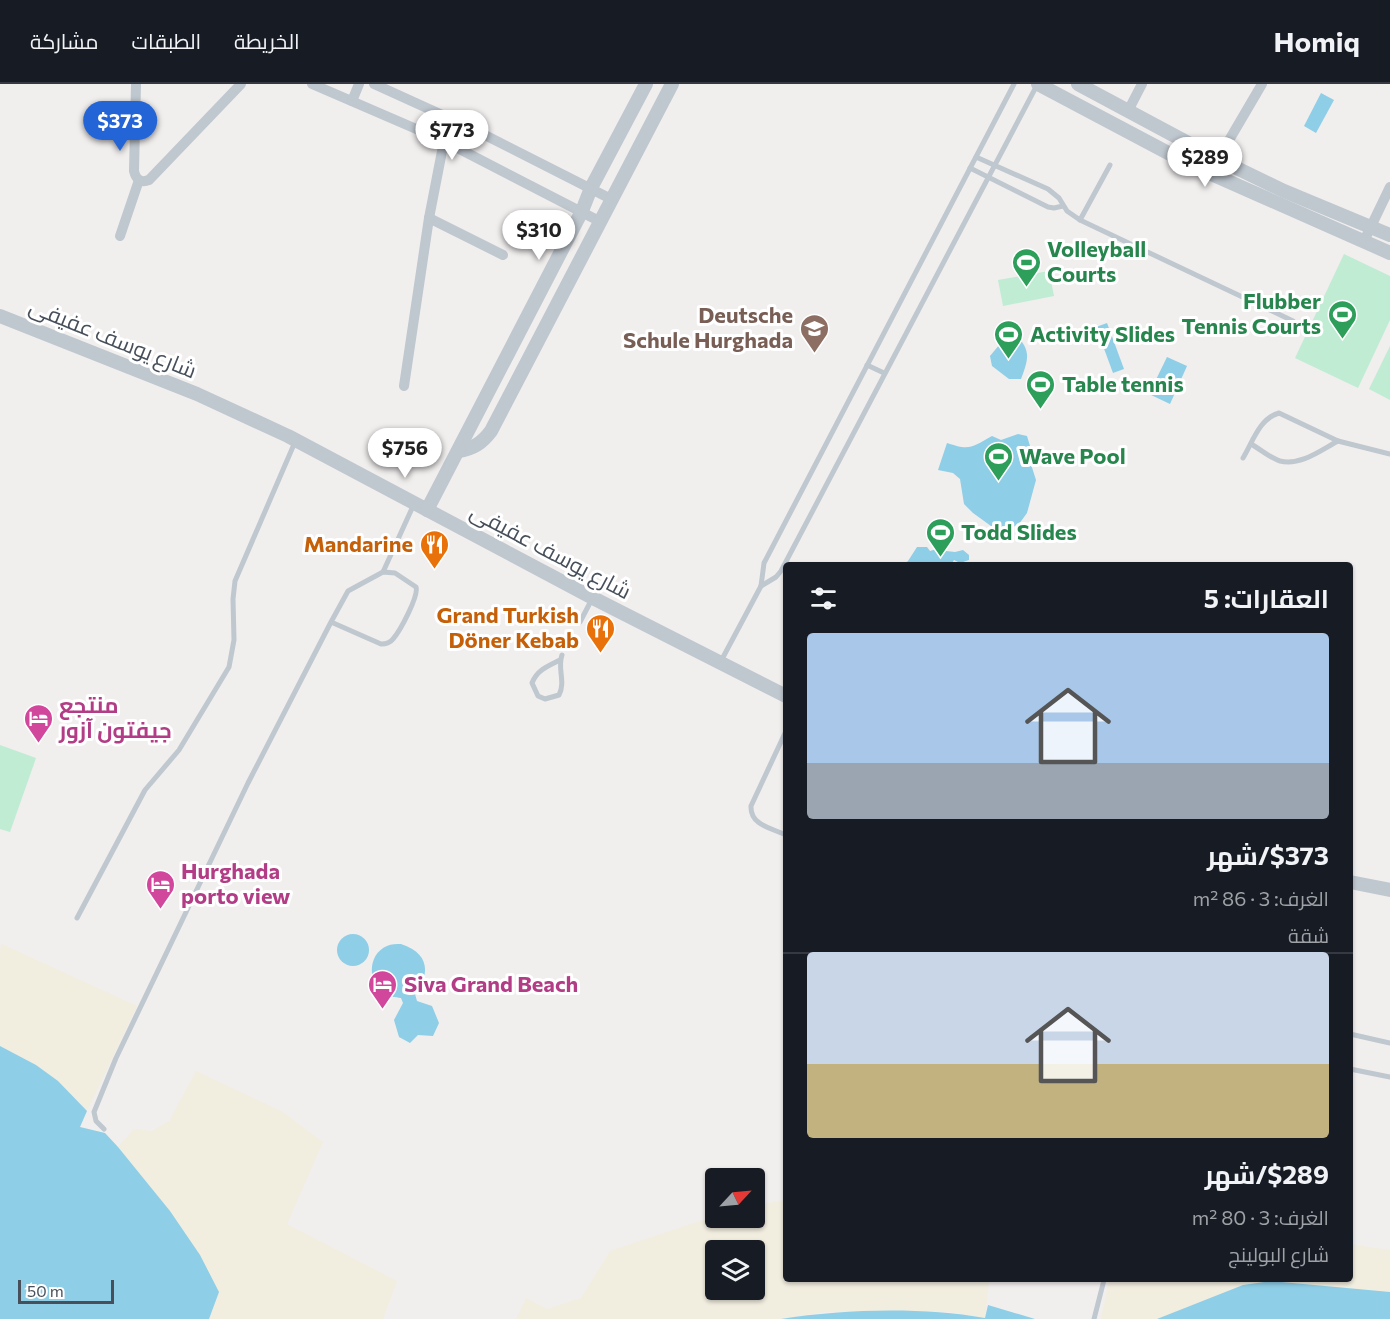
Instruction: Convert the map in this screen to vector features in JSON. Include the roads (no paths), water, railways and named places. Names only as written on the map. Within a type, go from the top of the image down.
[{"type":"street","points":[[120,236],[139,180],[134,171],[136,84]]},
{"type":"street","points":[[139,180],[149,180],[241,84]]},
{"type":"street","points":[[312,84],[444,141],[601,222]]},
{"type":"street","points":[[352,101],[359,84]]},
{"type":"street","points":[[374,84],[473,129],[613,200]]},
{"type":"street","points":[[428,510],[646,84]]},
{"type":"street","points":[[458,451],[477,446],[491,430],[672,84]]},
{"type":"street","points":[[1038,84],[1189,164],[1390,253]]},
{"type":"street","points":[[1078,84],[1218,159],[1390,235]]},
{"type":"street","points":[[1128,111],[1142,84]]},
{"type":"street","points":[[1218,159],[1262,84]]},
{"type":"street","points":[[404,386],[429,218],[444,141]]},
{"type":"street","points":[[1364,241],[1390,188]]},
{"type":"street","points":[[429,218],[503,255]]},
{"type":"street","name":"شارع يوسف عفيفى","points":[[0,316],[197,394],[296,440],[593,598],[783,694]]},
{"type":"street","points":[[1353,883],[1390,890]]},
{"type":"lane","points":[[720,663],[761,586],[764,563],[1014,84]]},
{"type":"lane","points":[[786,562],[1038,84]]},
{"type":"lane","points":[[976,157],[1048,189],[1080,220],[1293,321]]},
{"type":"lane","points":[[1080,220],[1110,165]]},
{"type":"lane","points":[[970,168],[1048,207],[1063,206]]},
{"type":"lane","points":[[867,364],[884,374]]},
{"type":"lane","points":[[1243,458],[1264,421],[1279,413],[1338,441],[1390,454]]},
{"type":"lane","points":[[77,918],[145,790],[179,750],[229,667],[234,640],[232,599],[235,581],[296,440]]},
{"type":"lane","points":[[1251,444],[1280,460],[1290,462],[1302,460],[1338,441]]},
{"type":"lane","points":[[383,572],[414,502]]},
{"type":"lane","points":[[761,586],[776,577],[783,567]]},
{"type":"lane","points":[[104,1129],[96,1122],[94,1112],[116,1058],[248,783],[331,622],[348,591],[383,572],[395,573],[412,583],[417,591],[394,638],[386,644],[381,644],[331,622]]},
{"type":"lane","points":[[580,622],[593,598]]},
{"type":"lane","points":[[561,657],[562,689],[559,695],[545,699],[538,696],[532,683],[534,676],[561,657]]},
{"type":"lane","points":[[783,737],[751,806],[751,814],[755,821],[783,834]]},
{"type":"lane","points":[[1353,1035],[1390,1043]]},
{"type":"lane","points":[[1353,1070],[1390,1077]]},
{"type":"lane","points":[[1094,1319],[1103,1282]]},
{"type":"water","points":[[1321,93],[1334,100],[1316,133],[1304,126]]},
{"type":"water","points":[[1107,323],[1124,369],[1113,373],[1096,327]]},
{"type":"water","name":"Activity Slides","points":[[1015,334],[1024,345],[1027,360],[1021,379],[1009,379],[992,366],[990,356],[1005,338]]},
{"type":"water","points":[[1167,357],[1187,366],[1170,404],[1149,394]]},
{"type":"water","name":"Wave Pool","points":[[1018,434],[1027,436],[1030,446],[1028,455],[1036,480],[1027,513],[1019,524],[1009,529],[991,526],[964,504],[960,479],[953,473],[938,470],[947,443],[971,447],[992,436],[1001,440]]},
{"type":"water","name":"Todd Slides","points":[[917,547],[927,547],[930,551],[943,547],[946,551],[963,550],[969,555],[969,560],[963,562],[954,560],[953,562],[908,561]]},
{"type":"water","points":[[353,934],[364,939],[369,950],[364,961],[353,966],[342,961],[337,950],[342,939]]},
{"type":"water","points":[[401,944],[422,958],[424,979],[415,994],[417,1001],[432,1006],[439,1023],[433,1036],[418,1035],[410,1043],[399,1037],[394,1020],[403,1003],[401,998],[383,993],[374,982],[372,975],[376,955],[387,946]]},
{"type":"water","points":[[0,1046],[36,1065],[58,1081],[87,1111],[80,1127],[105,1133],[170,1211],[200,1255],[219,1292],[209,1319],[0,1319]]},
{"type":"water","points":[[1282,1282],[1390,1292],[1390,1319],[1157,1319],[1243,1285]]},
{"type":"water","points":[[988,1305],[1035,1319],[781,1319],[857,1311],[935,1312],[985,1318]]},
{"type":"place","name":"Volleyball Courts","points":[[1026,288]]},
{"type":"place","name":"Flubber Tennis Courts","points":[[1342,340]]},
{"type":"place","name":"Deutsche Schule Hurghada","points":[[814,354]]},
{"type":"place","name":"Activity Slides","points":[[1009,360]]},
{"type":"place","name":"Table tennis","points":[[1041,410]]},
{"type":"place","name":"Wave Pool","points":[[998,482]]},
{"type":"place","name":"Todd Slides","points":[[940,558]]},
{"type":"place","name":"Mandarine","points":[[434,570]]},
{"type":"place","name":"Grand Turkish Döner Kebab","points":[[600,654]]},
{"type":"place","name":"منتجع جيفتون آزور","points":[[38,744]]},
{"type":"place","name":"Hurghada porto view","points":[[160,910]]},
{"type":"place","name":"Siva Grand Beach","points":[[383,1010]]}]
